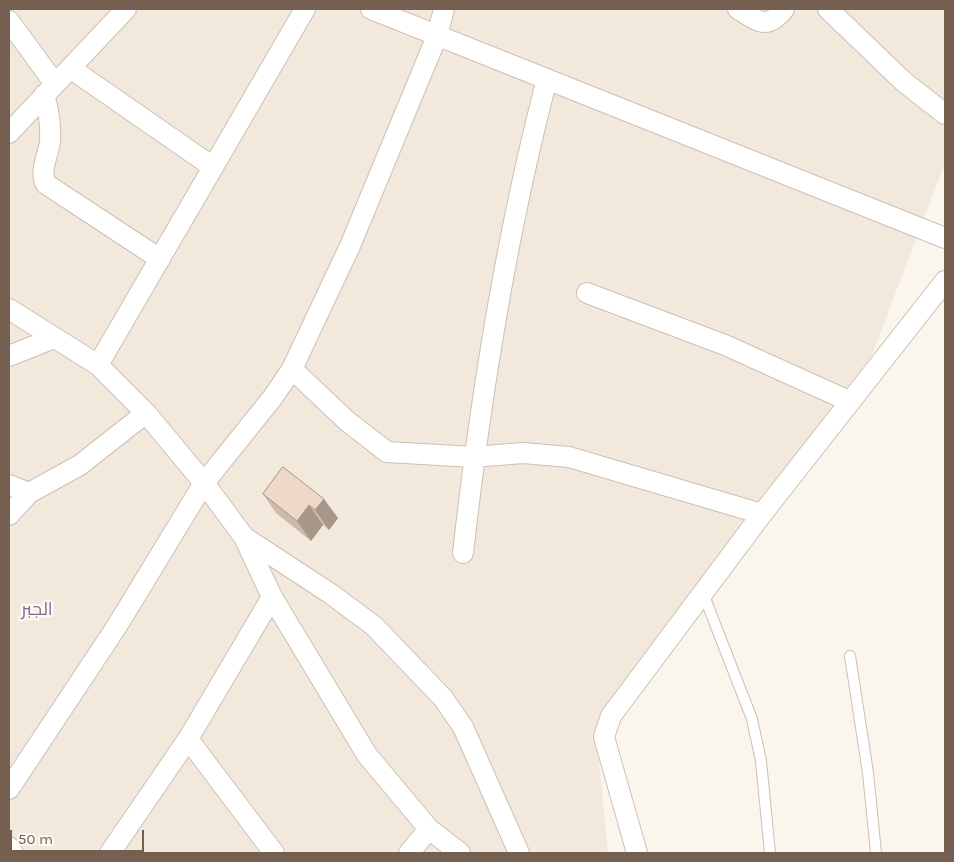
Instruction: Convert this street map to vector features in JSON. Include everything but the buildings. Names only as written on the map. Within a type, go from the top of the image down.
[{"type":"street","points":[[9,133],[126,9]]},
{"type":"street","points":[[98,365],[305,9]]},
{"type":"street","points":[[371,9],[945,238]]},
{"type":"street","points":[[9,789],[117,626],[204,483],[273,397],[292,369],[350,246],[437,36],[444,9]]},
{"type":"street","points":[[738,9],[765,23],[772,22],[784,9]]},
{"type":"street","points":[[828,9],[904,82],[945,114]]},
{"type":"street","points":[[9,21],[50,89],[50,144],[43,176],[46,184],[160,259]]},
{"type":"street","points":[[70,68],[213,167]]},
{"type":"street","points":[[463,553],[493,321],[519,193],[547,79]]},
{"type":"street","points":[[636,853],[604,737],[606,727],[612,716],[762,514],[945,281]]},
{"type":"street","points":[[587,293],[725,345],[849,401]]},
{"type":"street","points":[[9,309],[98,365],[146,413],[204,483],[244,537],[272,596],[367,755],[429,828],[460,853]]},
{"type":"street","points":[[9,356],[54,338]]},
{"type":"street","points":[[292,369],[347,421],[387,452],[474,457],[523,453],[569,457],[762,514]]},
{"type":"street","points":[[9,514],[29,493],[80,465],[146,413]]},
{"type":"street","points":[[9,486],[29,493]]},
{"type":"street","points":[[244,537],[331,594],[374,626],[406,657],[443,698],[463,727],[518,853]]},
{"type":"street","points":[[110,853],[188,738],[272,596]]},
{"type":"street","points":[[188,738],[274,853]]},
{"type":"street","points":[[409,853],[429,828]]},
{"type":"street","points":[[9,847],[13,853]]},
{"type":"lane","points":[[703,593],[752,719],[761,761],[770,853]]},
{"type":"lane","points":[[850,656],[868,773],[876,853]]},
{"type":"shaded area","points":[[9,9],[945,9],[945,163],[872,355],[596,726],[608,853],[9,853]]},
{"type":"district","name":"الجبر","points":[[37,610]]}]
